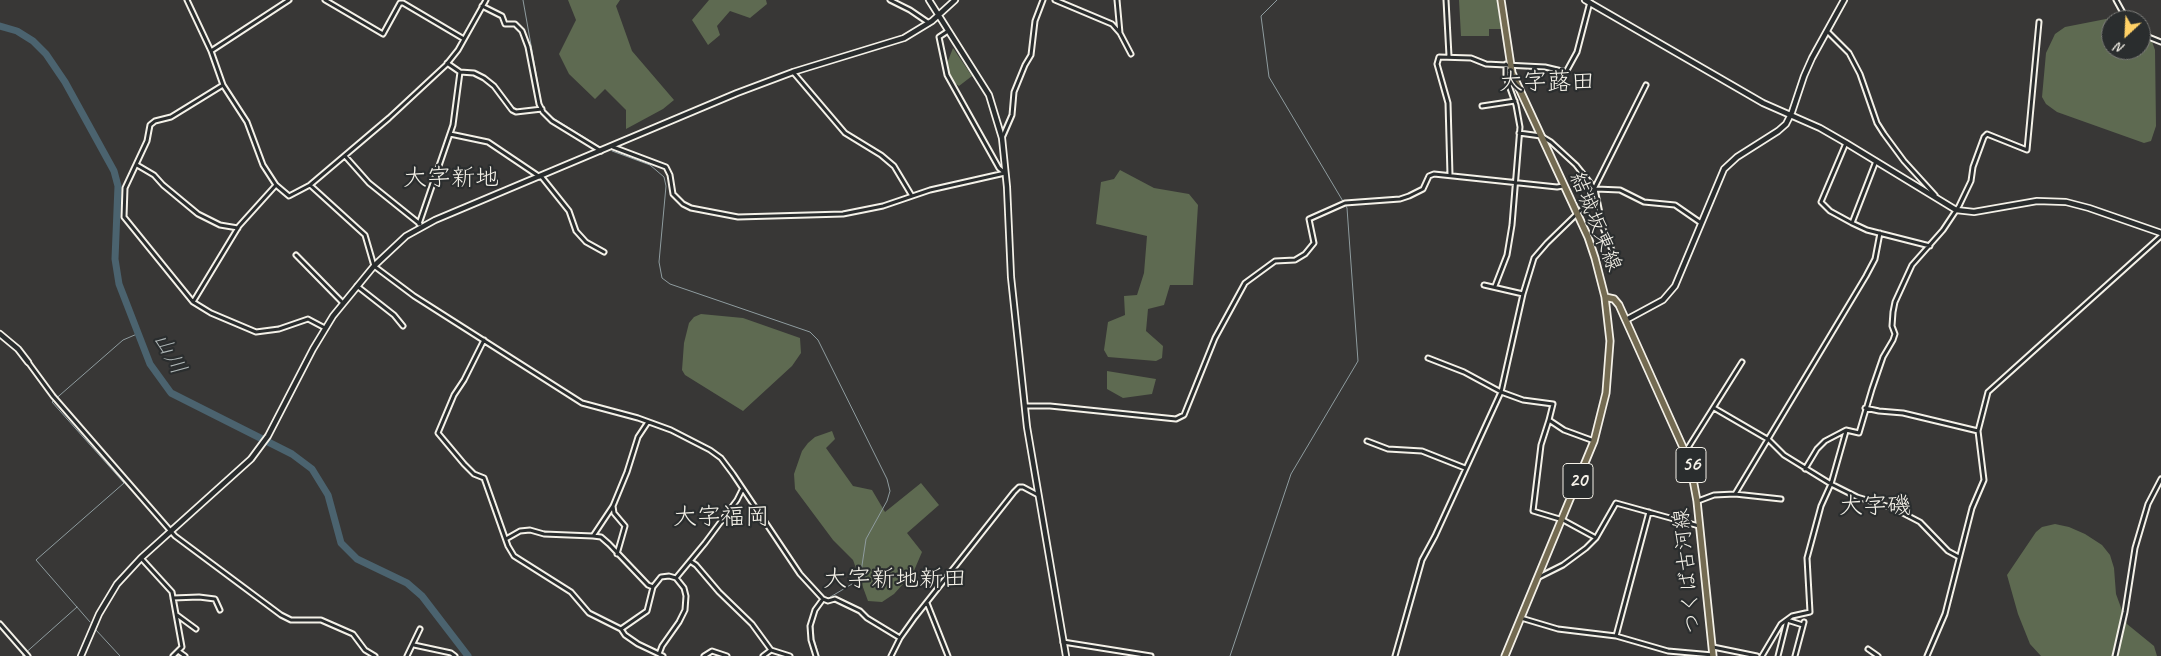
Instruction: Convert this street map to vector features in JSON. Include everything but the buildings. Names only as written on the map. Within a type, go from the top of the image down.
[{"type":"main road","name":"結城坂東線","points":[[1501,0],[1508,64],[1578,215],[1595,258],[1605,297],[1609,330],[1609,367],[1604,407],[1594,441],[1563,520],[1504,656]]},
{"type":"main road","name":"つくば古河線","points":[[1605,297],[1616,302],[1626,320],[1686,451],[1694,478],[1713,655]]},
{"type":"street","points":[[187,0],[211,51],[223,85],[242,111],[263,165],[276,185],[287,196],[310,185],[447,64],[464,39],[486,0]]},
{"type":"street","points":[[282,0],[285,4]]},
{"type":"street","points":[[211,51],[289,0]]},
{"type":"street","points":[[325,0],[383,34],[400,3],[403,3],[464,39]]},
{"type":"street","points":[[890,0],[910,10],[929,24]]},
{"type":"street","points":[[929,0],[989,95],[1002,138],[1008,248],[1025,406],[1038,495],[1066,656]]},
{"type":"street","points":[[81,656],[106,600],[117,584],[141,558],[236,474],[261,447],[326,328],[343,303],[392,247],[420,225],[793,72],[890,43],[929,24],[955,0]]},
{"type":"street","points":[[1002,138],[1012,116],[1014,92],[1031,55],[1035,21],[1043,0]]},
{"type":"street","points":[[1055,0],[1112,24],[1120,33],[1131,54]]},
{"type":"street","points":[[1117,0],[1120,33]]},
{"type":"street","points":[[1446,0],[1449,56]]},
{"type":"street","points":[[1626,320],[1663,300],[1670,294],[1724,169],[1737,157],[1778,131],[1791,116],[1804,76],[1844,0]]},
{"type":"street","points":[[1450,175],[1448,103],[1437,64],[1439,57],[1471,58],[1486,64],[1545,67],[1566,72],[1577,52],[1588,1],[1762,103],[1820,128],[1956,210],[1974,212],[2037,201],[2066,202],[2089,208],[2161,235],[1988,392],[1978,431],[1984,480],[1972,508],[1944,614],[1927,656]]},
{"type":"street","points":[[482,6],[502,16],[506,24],[515,24],[522,31],[528,47],[542,109],[552,121],[602,151]]},
{"type":"street","points":[[1805,469],[1817,449],[1826,441],[1846,430],[1860,433],[1865,408],[1883,358],[1895,334],[1892,326],[1895,302],[1912,265],[1930,246],[1956,210],[1971,181],[1973,167],[1985,135],[1987,134],[2027,150],[2039,22]]},
{"type":"street","points":[[949,31],[939,37],[948,75],[999,168],[1005,173]]},
{"type":"street","points":[[1828,31],[1850,53],[1860,74],[1872,110],[1884,134],[1904,161],[1941,202]]},
{"type":"street","points":[[447,64],[460,72],[474,73],[484,78],[494,86],[512,110],[516,112],[542,109]]},
{"type":"street","points":[[1495,286],[1507,255],[1512,225],[1519,133],[1515,101],[1506,77],[1508,64]]},
{"type":"street","points":[[420,225],[456,114],[460,72]]},
{"type":"street","points":[[793,72],[845,133],[881,155],[894,166],[912,196]]},
{"type":"street","points":[[223,85],[171,117],[155,121],[150,125],[147,141],[125,188],[124,218],[194,302],[211,313],[256,332],[280,329],[308,319],[326,328]]},
{"type":"street","points":[[1395,656],[1422,560],[1435,536],[1501,392],[1534,258],[1586,205],[1646,86]]},
{"type":"street","points":[[1482,106],[1515,101]]},
{"type":"street","points":[[1519,133],[1541,136],[1564,153],[1595,190],[1603,228],[1616,260]]},
{"type":"street","points":[[450,134],[488,142],[541,176],[569,211],[576,231],[586,242],[604,252]]},
{"type":"street","points":[[1846,143],[1821,202],[1830,211],[1852,223],[1880,233],[1930,246]]},
{"type":"street","points":[[612,147],[666,167],[670,175],[673,194],[683,204],[691,208],[738,217],[843,214],[883,206],[930,190],[1005,173]]},
{"type":"street","points":[[345,156],[369,183],[420,225]]},
{"type":"street","points":[[1852,223],[1876,161]]},
{"type":"street","points":[[137,165],[154,175],[162,185],[198,214],[220,225],[238,228]]},
{"type":"street","points":[[1025,406],[1050,406],[1176,419],[1181,417],[1184,415],[1218,331],[1245,283],[1275,261],[1295,260],[1305,254],[1314,242],[1309,219],[1344,203],[1400,199],[1423,189],[1429,176],[1450,175],[1515,183],[1564,186]]},
{"type":"street","points":[[194,302],[238,228],[250,212],[276,185]]},
{"type":"street","points":[[310,185],[365,235],[374,266],[414,296],[582,403],[649,422],[689,438],[721,458],[800,574],[823,599],[828,601],[835,599],[860,611],[866,618],[900,638]]},
{"type":"street","points":[[1595,190],[1620,190],[1644,202],[1674,205],[1701,223]]},
{"type":"street","points":[[1735,494],[1866,276],[1875,259],[1880,233]]},
{"type":"street","points":[[296,255],[343,303]]},
{"type":"street","points":[[1484,285],[1524,294]]},
{"type":"street","points":[[357,286],[394,315],[403,326]]},
{"type":"street","points":[[0,334],[18,349],[47,389],[171,532],[281,615],[291,620],[321,620],[353,634],[365,650],[375,656]]},
{"type":"street","points":[[484,340],[464,380],[454,395],[438,434],[474,474],[484,478],[511,553],[571,592],[589,613],[621,629],[638,644],[661,655],[685,610],[686,596],[684,588],[676,578],[661,577],[653,587],[647,611],[621,629]]},
{"type":"street","points":[[1428,358],[1464,372],[1501,392],[1523,400],[1553,404],[1541,445],[1533,511],[1563,520],[1596,538]]},
{"type":"street","points":[[1686,451],[1742,362]]},
{"type":"street","points":[[1714,408],[1769,440],[1784,455],[1831,484],[1857,496],[1893,508],[1920,522],[1948,551],[1959,557]]},
{"type":"street","points":[[1865,408],[1903,413],[1978,431]]},
{"type":"street","points":[[1549,420],[1570,433],[1594,441]]},
{"type":"street","points":[[593,536],[613,506],[627,472],[638,437],[649,422]]},
{"type":"street","points":[[1762,656],[1777,628],[1796,615],[1809,613],[1807,558],[1821,506],[1831,484],[1846,430]]},
{"type":"street","points":[[1367,441],[1388,449],[1422,451],[1465,468]]},
{"type":"street","points":[[2115,656],[2125,612],[2135,548],[2148,504],[2161,478]]},
{"type":"street","points":[[891,656],[900,638],[1019,487],[1023,487],[1038,495]]},
{"type":"street","points":[[676,578],[737,500],[742,490]]},
{"type":"street","points":[[1697,502],[1714,495],[1735,494],[1781,499]]},
{"type":"street","points":[[1538,577],[1563,565],[1586,548],[1596,538],[1616,503],[1700,527]]},
{"type":"street","points":[[613,506],[614,513],[625,526],[617,554]]},
{"type":"street","points":[[1616,636],[1649,512]]},
{"type":"street","points":[[506,539],[520,531],[530,530],[544,534],[601,537],[653,587]]},
{"type":"street","points":[[141,558],[172,592],[182,647],[173,656]]},
{"type":"street","points":[[690,561],[696,564],[725,599],[752,624],[771,650],[790,656]]},
{"type":"street","points":[[173,598],[199,597],[215,599],[220,610]]},
{"type":"street","points":[[816,656],[811,640],[810,626],[815,610],[823,599]]},
{"type":"street","points":[[927,603],[948,656]]},
{"type":"street","points":[[177,615],[196,629]]},
{"type":"street","points":[[1520,618],[1558,629],[1616,636],[1668,650],[1713,655]]},
{"type":"street","points":[[1787,620],[1804,623],[1795,656]]},
{"type":"street","points":[[1778,656],[1787,620]]},
{"type":"street","points":[[0,624],[28,656]]},
{"type":"street","points":[[407,656],[414,645],[420,628]]},
{"type":"street","points":[[1063,642],[1151,656]]},
{"type":"street","points":[[414,645],[451,653],[455,656]]},
{"type":"street","points":[[1712,647],[1757,656]]},
{"type":"street","points":[[1868,649],[1878,656]]},
{"type":"street","points":[[763,656],[771,650]]},
{"type":"street","points":[[178,651],[185,656]]},
{"type":"street","points":[[704,656],[712,651],[726,656]]},
{"type":"green space","points":[[568,0],[620,0],[616,6],[632,51],[674,100],[663,109],[626,129],[626,110],[605,89],[595,99],[569,74],[559,54],[576,20]]},
{"type":"green space","points":[[709,0],[766,0],[767,4],[750,18],[730,11],[717,26],[720,35],[708,45],[692,20]]},
{"type":"green space","points":[[1459,0],[1497,0],[1501,29],[1489,29],[1489,36],[1461,36]]},
{"type":"green space","points":[[2101,20],[2101,60],[2151,60],[2151,39],[2155,50],[2156,126],[2151,141],[2144,143],[2057,112],[2046,104],[2042,97],[2046,53],[2055,34],[2065,27]]},
{"type":"green space","points":[[953,48],[972,76],[959,86],[953,82],[946,66]]},
{"type":"green space","points":[[1120,170],[1154,188],[1189,194],[1198,205],[1193,285],[1170,285],[1164,305],[1148,309],[1146,331],[1163,346],[1162,358],[1156,361],[1108,357],[1104,350],[1108,322],[1125,315],[1124,296],[1137,295],[1144,273],[1147,236],[1096,224],[1101,182],[1114,179]]},
{"type":"green space","points":[[701,314],[743,318],[800,338],[801,353],[792,366],[743,411],[685,375],[682,370],[684,343],[689,323],[694,317]]},
{"type":"green space","points":[[1107,371],[1156,379],[1152,394],[1123,398],[1107,389]]},
{"type":"green space","points":[[832,431],[835,439],[826,448],[853,486],[872,490],[885,512],[921,483],[939,505],[907,533],[922,552],[913,573],[894,594],[882,602],[868,601],[853,560],[833,540],[795,489],[794,474],[802,451],[815,437]]},
{"type":"green space","points":[[2055,524],[2069,527],[2085,534],[2102,545],[2110,555],[2114,568],[2116,594],[2127,624],[2154,646],[2157,656],[2041,656],[2030,644],[2018,614],[2007,575],[2036,532],[2042,527]]},
{"type":"waterway","points":[[523,0],[542,107],[550,116],[600,147]]},
{"type":"waterway","points":[[1230,656],[1291,474],[1358,361],[1347,208],[1269,77],[1261,16],[1277,0]]},
{"type":"waterway","name":"山川","points":[[0,26],[17,31],[33,41],[46,54],[65,82],[114,171],[118,186],[115,259],[119,284],[150,364],[171,393],[292,454],[312,469],[328,495],[341,543],[357,559],[407,583],[422,596],[468,656]]},
{"type":"waterway","points":[[612,151],[650,165],[664,177],[666,186],[659,262],[662,278],[670,284],[810,332],[818,340],[887,479],[890,491],[887,501],[866,539],[861,572],[852,584],[827,599]]},
{"type":"waterway","points":[[90,622],[36,560],[124,483],[52,402],[123,340],[137,334]]},
{"type":"waterway","points":[[22,656],[77,607]]},
{"type":"waterway","points":[[818,609],[813,625],[814,639],[819,656]]},
{"type":"waterway","points":[[96,630],[120,656]]},
{"type":"district","name":"大字蕗田","points":[[1547,83]]},
{"type":"district","name":"大字新地","points":[[451,179]]},
{"type":"district","name":"大字磯","points":[[1875,507]]},
{"type":"district","name":"大字福岡","points":[[721,518]]},
{"type":"district","name":"大字新地新田","points":[[895,580]]}]
